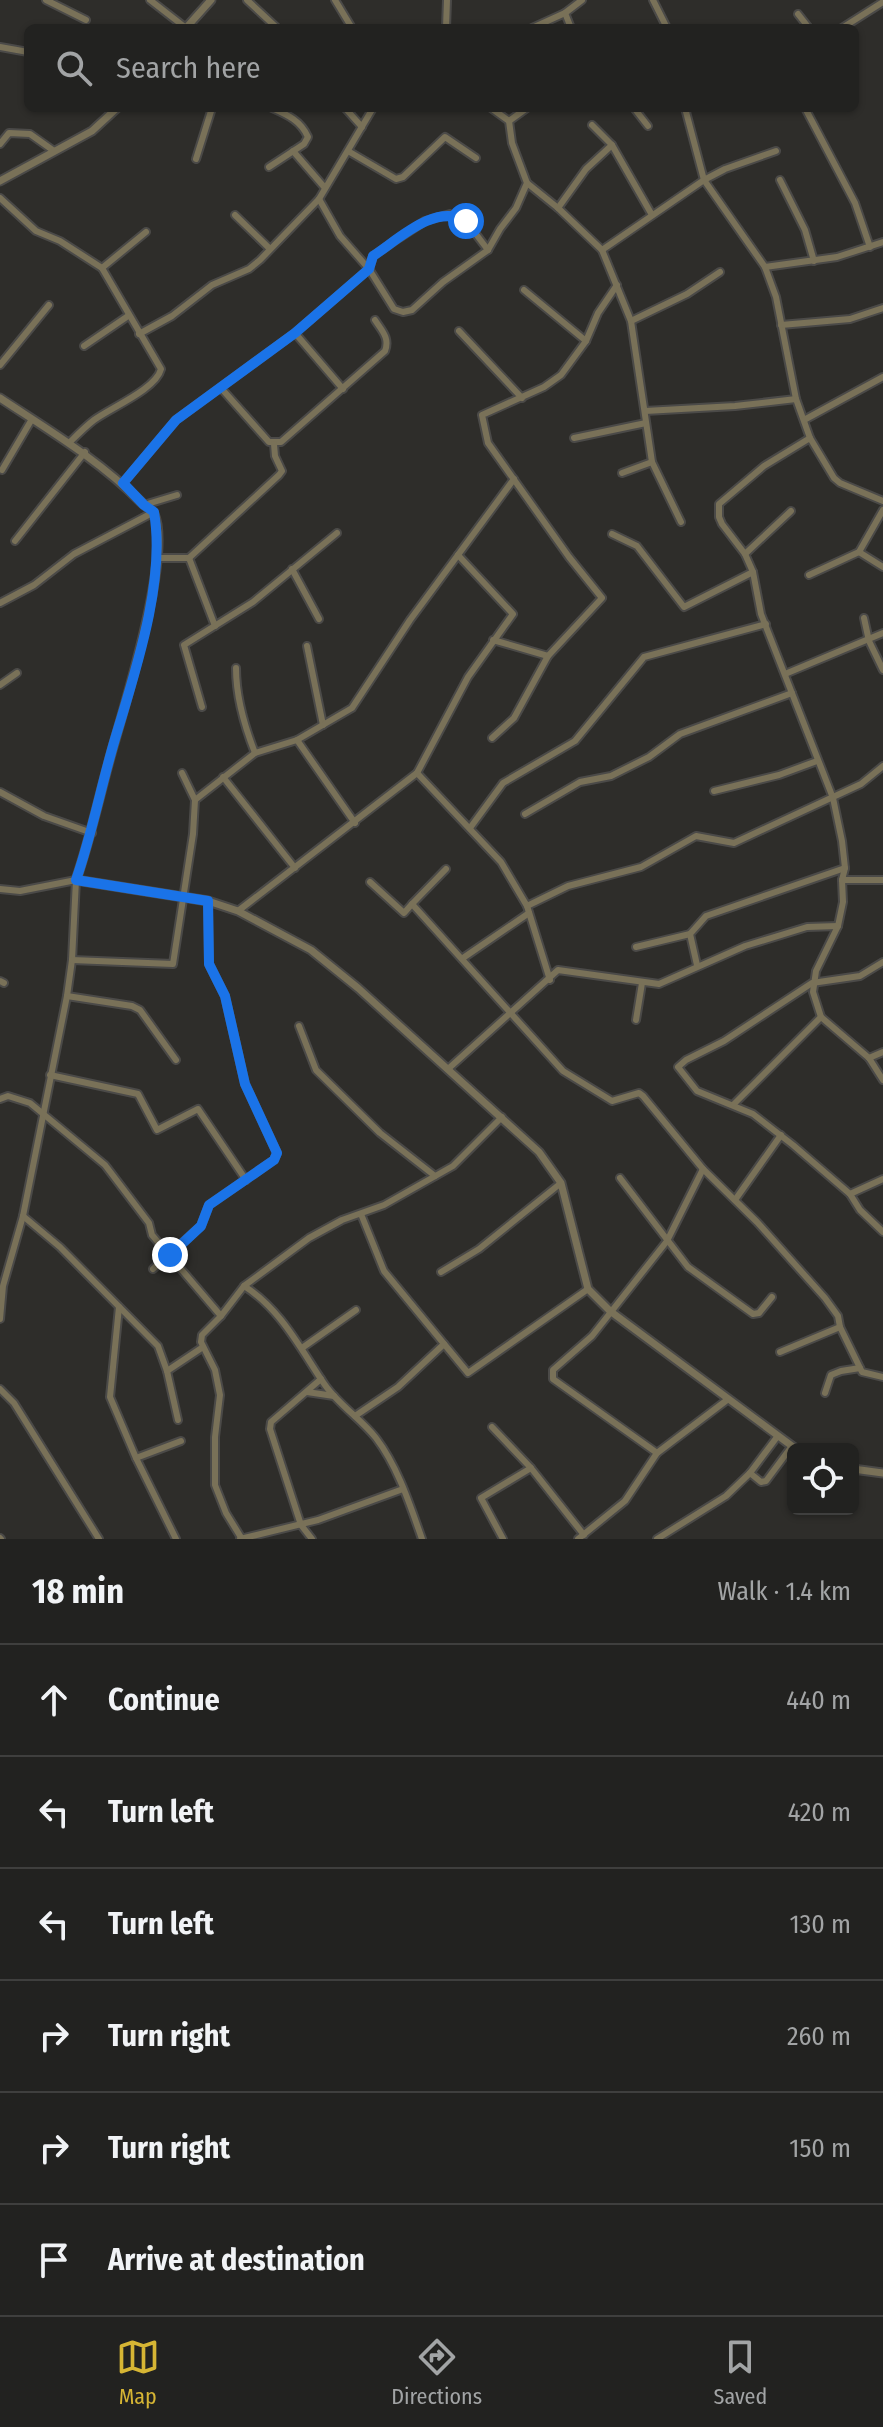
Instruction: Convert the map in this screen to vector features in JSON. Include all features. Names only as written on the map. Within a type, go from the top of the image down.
[{"type":"street","points":[[46,0],[86,20]]},
{"type":"street","points":[[150,0],[181,24]]},
{"type":"street","points":[[190,24],[211,0]]},
{"type":"street","points":[[247,0],[273,24]]},
{"type":"street","points":[[335,0],[350,24]]},
{"type":"street","points":[[446,24],[447,0]]},
{"type":"street","points":[[541,24],[565,13],[582,0]]},
{"type":"street","points":[[653,0],[665,24]]},
{"type":"street","points":[[849,24],[883,2]]},
{"type":"street","points":[[875,9],[883,17]]},
{"type":"street","points":[[565,13],[569,24]]},
{"type":"street","points":[[798,14],[806,24]]},
{"type":"street","points":[[0,47],[24,51]]},
{"type":"street","points":[[0,181],[92,131],[113,112]]},
{"type":"street","points":[[196,159],[211,112]]},
{"type":"street","points":[[269,167],[304,144],[308,137],[292,117],[281,112]]},
{"type":"street","points":[[349,112],[362,127]]},
{"type":"street","points":[[139,334],[172,316],[212,285],[249,269],[319,199],[371,112]]},
{"type":"street","points":[[497,112],[509,121],[512,143],[527,183],[602,250],[631,321],[652,462],[681,522]]},
{"type":"street","points":[[509,121],[521,112]]},
{"type":"street","points":[[637,112],[648,126]]},
{"type":"street","points":[[686,112],[704,180],[765,267],[776,297],[796,399],[810,438],[834,478],[883,501]]},
{"type":"street","points":[[807,112],[855,203],[870,247]]},
{"type":"street","points":[[592,125],[612,145],[652,215]]},
{"type":"street","points":[[0,144],[9,133],[24,132],[54,151]]},
{"type":"street","points":[[348,151],[396,179],[403,177],[445,137],[476,158]]},
{"type":"street","points":[[558,208],[586,169],[612,145]]},
{"type":"street","points":[[293,151],[325,188]]},
{"type":"street","points":[[602,250],[704,180],[776,151]]},
{"type":"street","points":[[780,180],[805,230],[814,261]]},
{"type":"street","points":[[319,199],[340,236],[369,269],[394,309],[403,312],[412,310],[443,282],[488,250],[516,208],[527,183]]},
{"type":"street","points":[[0,198],[36,231],[60,241],[102,268],[161,369],[159,376],[142,390],[95,419],[70,442]]},
{"type":"street","points":[[123,483],[176,420],[295,333],[369,269],[373,256],[425,221],[450,214],[466,221],[488,250]]},
{"type":"street","points":[[235,215],[269,248]]},
{"type":"street","points":[[102,268],[146,232]]},
{"type":"street","points":[[765,267],[814,261],[883,242]]},
{"type":"street","points":[[631,321],[687,294],[720,272]]},
{"type":"street","points":[[492,738],[514,718],[548,656],[602,598],[488,443],[482,415],[499,405],[522,398],[561,375],[586,341],[598,313],[617,285]]},
{"type":"street","points":[[524,290],[586,341]]},
{"type":"street","points":[[0,365],[49,305]]},
{"type":"street","points":[[781,325],[850,319],[883,308]]},
{"type":"street","points":[[84,346],[128,316]]},
{"type":"street","points":[[221,388],[269,442],[281,442],[385,351],[388,344],[386,336],[375,320]]},
{"type":"street","points":[[459,331],[522,398]]},
{"type":"street","points":[[295,333],[343,389]]},
{"type":"street","points":[[804,420],[882,381]]},
{"type":"street","points":[[0,398],[85,452],[123,483],[154,512],[158,534],[141,655],[76,880],[67,996],[23,1216],[1,1285],[0,1319]]},
{"type":"street","points":[[645,411],[796,399]]},
{"type":"street","points":[[2,470],[32,419]]},
{"type":"street","points":[[574,438],[646,423]]},
{"type":"street","points":[[810,438],[764,466],[719,504],[719,517],[745,554],[753,572],[761,614],[833,798],[845,868],[838,926],[812,983],[821,1017],[869,1058],[883,1080]]},
{"type":"street","points":[[157,558],[189,558],[279,475],[282,471],[275,456],[274,444]]},
{"type":"street","points":[[15,541],[85,452]]},
{"type":"street","points":[[622,473],[652,462]]},
{"type":"street","points":[[195,800],[255,753],[297,740],[352,708],[410,620],[514,479]]},
{"type":"street","points":[[144,505],[177,495]]},
{"type":"street","points":[[809,575],[859,552],[883,510]]},
{"type":"street","points":[[745,554],[791,511]]},
{"type":"street","points":[[0,603],[34,585],[74,554],[154,512]]},
{"type":"street","points":[[202,707],[184,645],[253,602],[337,533]]},
{"type":"street","points":[[612,534],[637,546],[684,607],[753,572]]},
{"type":"street","points":[[859,552],[883,567]]},
{"type":"street","points":[[238,911],[417,773],[468,677],[513,614],[458,555]]},
{"type":"street","points":[[189,558],[215,626]]},
{"type":"street","points":[[292,569],[319,619]]},
{"type":"street","points":[[864,618],[869,641],[883,670]]},
{"type":"street","points":[[470,828],[503,783],[575,741],[644,657],[766,624]]},
{"type":"street","points":[[785,674],[883,633]]},
{"type":"street","points":[[493,640],[548,656]]},
{"type":"street","points":[[307,646],[323,725]]},
{"type":"street","points":[[236,668],[236,690],[245,729],[255,753]]},
{"type":"street","points":[[0,685],[17,673]]},
{"type":"street","points":[[525,814],[580,782],[611,776],[637,763],[680,734],[792,693]]},
{"type":"street","points":[[297,740],[355,823]]},
{"type":"street","points":[[714,791],[779,775],[817,761]]},
{"type":"street","points":[[463,958],[528,909],[568,886],[641,867],[696,836],[734,843],[861,784],[883,766]]},
{"type":"street","points":[[72,960],[173,964],[193,834],[195,800],[182,773]]},
{"type":"street","points":[[417,773],[501,862],[528,909],[550,980]]},
{"type":"street","points":[[223,777],[295,868]]},
{"type":"street","points":[[0,792],[44,816],[92,833]]},
{"type":"street","points":[[636,947],[690,934],[706,916],[845,868]]},
{"type":"street","points":[[370,882],[404,913],[446,869]]},
{"type":"street","points":[[0,889],[20,891],[76,880],[184,896],[238,911],[311,950],[539,1152],[561,1183],[588,1289],[610,1311],[787,1443]]},
{"type":"street","points":[[842,880],[883,880]]},
{"type":"street","points":[[153,1269],[201,1226],[209,1205],[274,1160],[277,1153],[245,1084],[225,996],[209,964],[208,901]]},
{"type":"street","points":[[412,904],[463,958],[510,1015],[571,1077],[612,1101],[639,1093],[643,1096],[703,1169],[791,1258],[825,1298],[838,1316],[840,1327],[862,1372],[883,1377]]},
{"type":"street","points":[[448,1069],[558,970],[659,984],[745,946],[807,927],[838,926]]},
{"type":"street","points":[[690,934],[697,965]]},
{"type":"street","points":[[883,962],[860,976],[812,983],[724,1041],[678,1067],[697,1091],[734,1104],[781,1135],[850,1194],[860,1210],[883,1232]]},
{"type":"street","points":[[636,1020],[642,983]]},
{"type":"street","points":[[67,996],[102,1000],[140,1010],[176,1060]]},
{"type":"street","points":[[734,1104],[821,1017]]},
{"type":"street","points":[[299,1026],[316,1070],[380,1133],[435,1176]]},
{"type":"street","points":[[869,1058],[883,1052]]},
{"type":"street","points":[[50,1075],[138,1094],[157,1130],[198,1109],[246,1180]]},
{"type":"street","points":[[0,1099],[8,1096],[30,1103],[105,1165],[149,1223],[152,1235],[221,1316]]},
{"type":"street","points":[[403,1489],[301,1525],[241,1539],[215,1485],[220,1395],[215,1370],[201,1342],[202,1335],[244,1286],[309,1238],[342,1220],[384,1205],[435,1176],[463,1158],[502,1117]]},
{"type":"street","points":[[735,1200],[781,1135]]},
{"type":"street","points":[[657,1453],[553,1379],[553,1370],[592,1336],[667,1241],[703,1169]]},
{"type":"street","points":[[620,1178],[688,1267],[753,1314],[759,1313],[772,1297]]},
{"type":"street","points":[[850,1194],[883,1179]]},
{"type":"street","points":[[441,1272],[479,1249],[561,1183]]},
{"type":"street","points":[[361,1214],[384,1271],[468,1373],[588,1289]]},
{"type":"street","points":[[23,1216],[60,1247],[158,1346],[178,1420]]},
{"type":"street","points":[[257,1277],[262,1297]]},
{"type":"street","points":[[244,1286],[262,1297],[334,1396],[381,1446],[403,1489],[422,1539]]},
{"type":"street","points":[[119,1307],[110,1397],[176,1539]]},
{"type":"street","points":[[302,1348],[356,1310]]},
{"type":"street","points":[[780,1352],[840,1327]]},
{"type":"street","points":[[355,1416],[398,1387],[444,1344]]},
{"type":"street","points":[[167,1371],[203,1347]]},
{"type":"street","points":[[825,1393],[831,1375],[860,1368]]},
{"type":"street","points":[[312,1539],[301,1525],[270,1429],[271,1422],[321,1379]]},
{"type":"street","points":[[0,1389],[14,1403],[99,1539]]},
{"type":"street","points":[[307,1392],[334,1396]]},
{"type":"street","points":[[492,1427],[531,1468],[581,1537],[625,1501],[657,1453],[727,1400]]},
{"type":"street","points":[[657,1539],[726,1496],[750,1473],[777,1437]]},
{"type":"street","points":[[136,1458],[181,1441]]},
{"type":"street","points":[[750,1473],[761,1482],[766,1481],[787,1456]]},
{"type":"street","points":[[503,1539],[481,1498],[531,1468]]},
{"type":"street","points":[[859,1470],[883,1473]]},
{"type":"route","points":[[170,1255],[201,1226],[209,1205],[274,1160],[277,1153],[245,1084],[225,996],[209,964],[208,901],[76,880],[141,655],[157,558],[158,534],[154,512],[123,483],[176,420],[295,333],[369,269],[373,256],[425,221],[438,216],[450,214],[466,221]]}]
